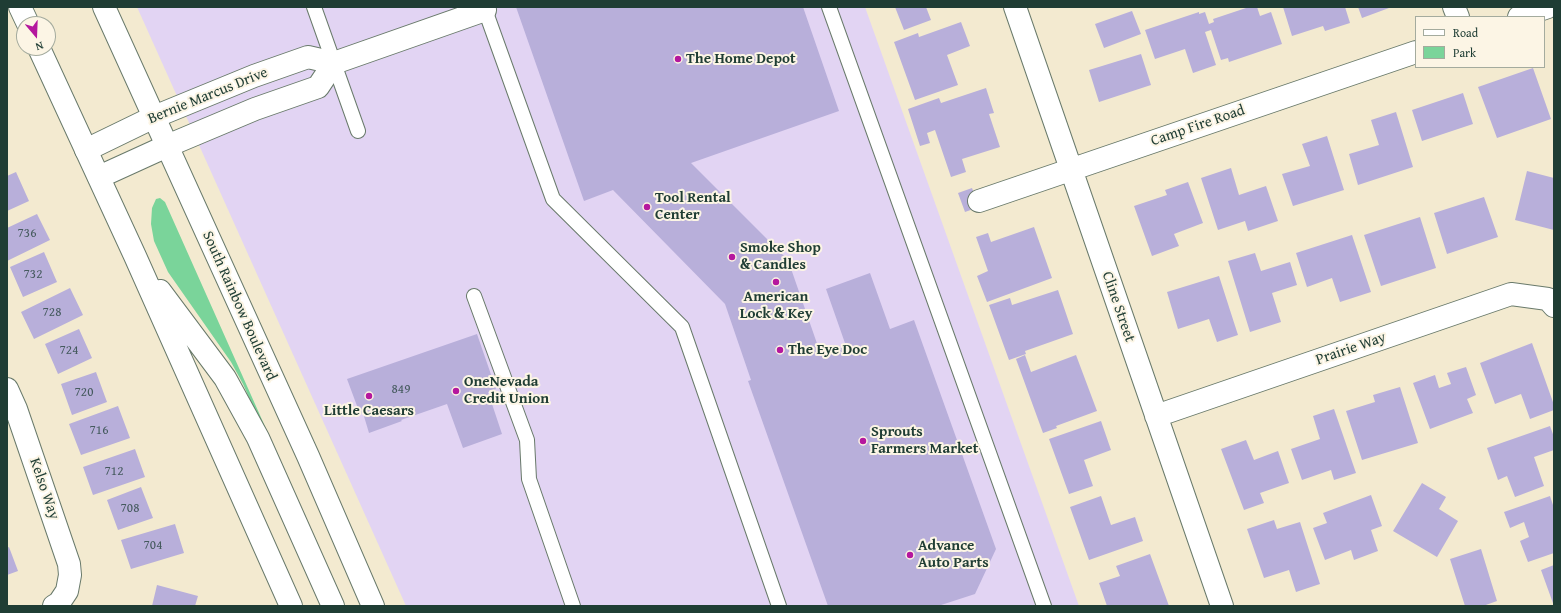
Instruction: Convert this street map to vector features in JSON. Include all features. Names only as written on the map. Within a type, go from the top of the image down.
[{"type":"street","name":"South Rainbow Boulevard","points":[[104,7],[347,544],[373,606]]},
{"type":"street","name":"Cline Street","points":[[1015,7],[1222,606]]},
{"type":"street","points":[[1522,16],[1548,7]]},
{"type":"street","points":[[334,63],[485,9]]},
{"type":"street","name":"Camp Fire Road","points":[[979,201],[1415,52]]},
{"type":"street","points":[[43,56],[135,256],[291,606]]},
{"type":"street","name":"Bernie Marcus Drive","points":[[86,150],[154,117],[254,76],[308,58],[334,63],[318,87],[255,109],[98,177]]},
{"type":"street","points":[[135,256],[224,378],[258,438],[333,606]]},
{"type":"street","name":"Prairie Way","points":[[1156,416],[1511,294],[1551,302]]},
{"type":"street","name":"Kelso Way","points":[[7,389],[16,409],[66,552],[70,575],[61,598]]},
{"type":"lane","points":[[314,7],[358,131]]},
{"type":"lane","points":[[829,7],[1044,606]]},
{"type":"lane","points":[[485,9],[553,199],[682,327],[779,606]]},
{"type":"lane","points":[[474,296],[527,440],[529,479],[573,606]]},
{"type":"shaded area","points":[[137,7],[865,7],[1079,606],[406,606]]},
{"type":"green space","points":[[160,198],[165,202],[345,606],[341,606],[243,384],[231,362],[168,272],[154,241],[151,224],[152,208],[156,199]]},
{"type":"building","points":[[516,7],[803,7],[839,111],[691,163],[788,260],[821,355],[846,346],[826,289],[870,273],[890,329],[914,320],[996,549],[975,594],[938,606],[828,606],[748,381],[751,380],[725,304],[613,190],[584,201]]},
{"type":"building","points":[[895,7],[926,7],[931,20],[904,30]]},
{"type":"building","points":[[1249,7],[1257,7],[1260,16],[1271,12],[1282,44],[1229,62],[1228,58],[1221,60],[1211,30],[1205,32],[1216,65],[1193,73],[1185,49],[1155,59],[1145,30],[1199,12],[1199,14],[1205,12],[1209,24],[1214,22],[1213,19]]},
{"type":"building","points":[[1283,7],[1345,7],[1350,23],[1325,31],[1323,26],[1292,36]]},
{"type":"building","points":[[1358,7],[1389,7],[1389,8],[1362,18]]},
{"type":"building","points":[[1132,11],[1141,34],[1104,48],[1095,24]]},
{"type":"building","points":[[961,22],[970,46],[947,55],[958,85],[915,100],[894,42],[918,33],[919,37]]},
{"type":"building","points":[[1141,54],[1151,85],[1099,102],[1089,70]]},
{"type":"building","points":[[1533,68],[1551,119],[1497,138],[1478,87]]},
{"type":"building","points":[[986,88],[994,113],[989,114],[1000,147],[962,159],[966,172],[951,177],[935,130],[927,133],[930,143],[920,146],[908,109],[939,98],[941,103]]},
{"type":"building","points":[[1463,93],[1473,124],[1422,141],[1412,110]]},
{"type":"building","points":[[1396,112],[1413,167],[1358,185],[1349,154],[1379,145],[1371,120]]},
{"type":"building","points":[[1327,136],[1344,190],[1293,206],[1282,174],[1310,166],[1302,144]]},
{"type":"building","points":[[1231,168],[1239,195],[1266,186],[1278,221],[1248,231],[1245,221],[1218,230],[1201,178]]},
{"type":"building","points":[[1527,171],[1554,178],[1554,230],[1515,220]]},
{"type":"building","points":[[16,172],[29,201],[7,211],[7,176]]},
{"type":"building","points":[[1188,182],[1203,223],[1174,234],[1179,246],[1152,256],[1134,206],[1167,195],[1165,190]]},
{"type":"building","points":[[972,188],[979,207],[965,212],[958,193]]},
{"type":"building","points":[[1484,197],[1498,237],[1447,254],[1434,213]]},
{"type":"building","points":[[37,214],[50,240],[7,261],[7,228]]},
{"type":"building","points":[[1420,217],[1436,268],[1381,286],[1364,235]]},
{"type":"building","points":[[1034,227],[1052,278],[987,302],[977,276],[988,271],[976,237],[988,233],[991,242]]},
{"type":"building","points":[[1352,235],[1371,292],[1340,302],[1332,278],[1307,287],[1296,253]]},
{"type":"building","points":[[44,252],[57,282],[23,297],[10,267]]},
{"type":"building","points":[[1255,253],[1261,271],[1290,262],[1297,285],[1272,293],[1281,322],[1250,332],[1228,261]]},
{"type":"building","points":[[1219,276],[1238,335],[1217,342],[1209,319],[1178,329],[1167,292]]},
{"type":"building","points":[[70,288],[83,315],[34,339],[21,312]]},
{"type":"building","points":[[1058,290],[1073,334],[1025,351],[1026,354],[1009,360],[989,305],[1010,298],[1012,305]]},
{"type":"building","points":[[79,329],[92,358],[58,374],[45,344]]},
{"type":"building","name":"OneNevada Credit Union","points":[[477,334],[496,389],[488,392],[502,434],[463,448],[447,404],[369,433],[363,413],[360,414],[347,379]]},
{"type":"building","points":[[1532,343],[1554,405],[1554,410],[1530,419],[1521,394],[1495,404],[1480,363]]},
{"type":"building","points":[[1025,355],[1031,372],[1076,355],[1097,411],[1056,426],[1057,428],[1043,433],[1016,359]]},
{"type":"building","points":[[1466,367],[1476,395],[1467,399],[1473,413],[1430,429],[1413,383],[1435,375],[1439,388],[1451,384],[1447,373]]},
{"type":"building","points":[[96,372],[107,402],[72,415],[61,384]]},
{"type":"building","points":[[1400,387],[1418,443],[1362,460],[1346,411],[1375,402],[1373,395]]},
{"type":"building","points":[[118,406],[130,438],[81,455],[69,424]]},
{"type":"building","points":[[1334,409],[1356,473],[1334,480],[1331,470],[1302,480],[1291,449],[1320,439],[1313,416]]},
{"type":"building","points":[[1101,421],[1111,450],[1084,460],[1093,486],[1069,494],[1049,439]]},
{"type":"building","points":[[1550,426],[1554,437],[1554,450],[1534,457],[1544,486],[1515,497],[1507,476],[1498,480],[1487,448]]},
{"type":"building","points":[[1246,440],[1254,460],[1278,451],[1289,483],[1260,493],[1264,503],[1244,510],[1221,449]]},
{"type":"building","points":[[135,449],[145,477],[93,495],[83,467]]},
{"type":"building","points":[[1422,483],[1446,497],[1439,509],[1458,521],[1437,557],[1393,531]]},
{"type":"building","points":[[141,487],[153,518],[118,530],[107,500]]},
{"type":"building","points":[[1371,495],[1382,526],[1371,530],[1378,551],[1354,560],[1351,550],[1325,560],[1313,528],[1327,523],[1323,513]]},
{"type":"building","points":[[1101,496],[1111,525],[1135,517],[1143,541],[1089,560],[1070,507]]},
{"type":"building","points":[[1550,496],[1554,508],[1554,553],[1528,562],[1520,541],[1529,537],[1524,522],[1510,528],[1504,512]]},
{"type":"building","points":[[1274,520],[1277,529],[1300,522],[1320,584],[1296,592],[1289,570],[1264,578],[1247,529]]},
{"type":"building","points":[[175,524],[184,553],[131,569],[121,540]]},
{"type":"building","points":[[9,547],[18,571],[7,575],[7,548]]},
{"type":"building","points":[[1481,549],[1497,601],[1483,606],[1465,606],[1450,559]]},
{"type":"building","points":[[1150,554],[1169,606],[1107,606],[1099,583],[1120,576],[1116,566]]},
{"type":"building","points":[[1554,565],[1554,606],[1541,570]]},
{"type":"building","points":[[157,585],[198,596],[195,606],[152,606]]},
{"type":"place","name":"The Home Depot","points":[[678,59]]},
{"type":"place","name":"Tool Rental Center","points":[[647,207]]},
{"type":"place","name":"Smoke Shop & Candles","points":[[732,257]]},
{"type":"place","name":"American Lock & Key","points":[[776,282]]},
{"type":"place","name":"The Eye Doc","points":[[780,350]]},
{"type":"place","name":"OneNevada Credit Union","points":[[456,391]]},
{"type":"place","name":"Little Caesars","points":[[369,396]]},
{"type":"place","name":"Sprouts Farmers Market","points":[[863,441]]},
{"type":"place","name":"Advance Auto Parts","points":[[910,555]]}]
